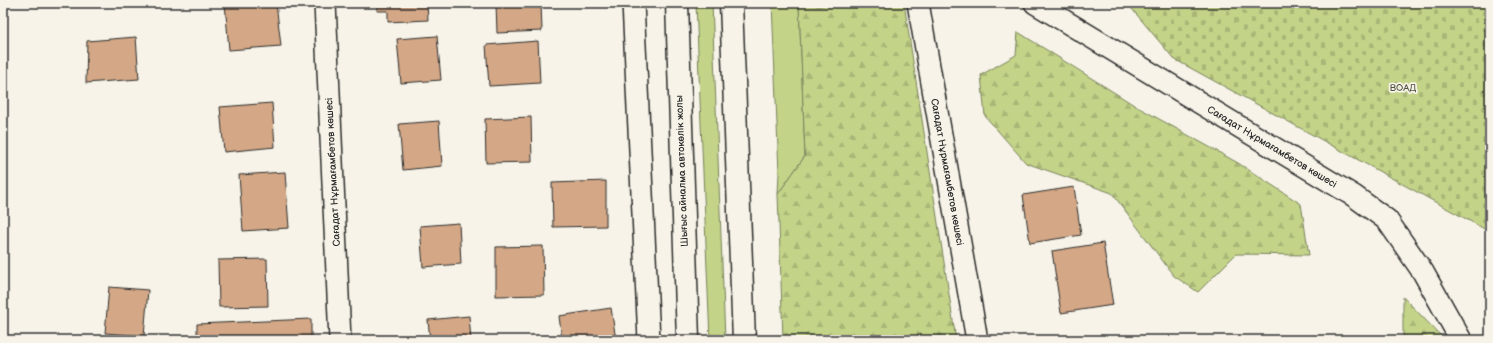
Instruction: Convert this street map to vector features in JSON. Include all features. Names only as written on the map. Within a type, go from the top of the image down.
[{"type":"main road","name":"Шығыс айналма автокөлік жолы","points":[[677,3],[688,340]]},
{"type":"main road","points":[[731,3],[744,340]]},
{"type":"street","name":"Сағадат Нұрмағамбетов көшесі","points":[[325,3],[340,340]]},
{"type":"street","points":[[633,3],[649,340]]},
{"type":"street","name":"Сағадат Нұрмағамбетов көшесі","points":[[918,3],[977,340]]},
{"type":"street","name":"Сағадат Нұрмағамбетов көшесі","points":[[1035,3],[1354,196],[1387,220],[1423,272],[1461,340]]},
{"type":"green space","points":[[696,3],[712,3],[725,340],[710,340]]},
{"type":"green space","points":[[772,3],[799,3],[805,156],[778,194],[779,173]]},
{"type":"green space","points":[[799,3],[904,3],[956,340],[783,340],[778,194],[805,156]]},
{"type":"green space","name":"ВОАД","points":[[1127,3],[1490,3],[1490,232],[1174,59]]},
{"type":"green space","points":[[1018,32],[1134,105],[1238,163],[1301,204],[1309,255],[1236,254],[1198,292],[1174,276],[1112,193],[1026,163],[985,116],[981,75],[1016,55]]},
{"type":"green space","points":[[1403,297],[1445,340],[1403,340]]},
{"type":"building","points":[[225,3],[276,3],[281,46],[229,50]]},
{"type":"building","points":[[377,3],[427,3],[428,20],[388,22],[388,11],[377,11]]},
{"type":"building","points":[[496,3],[541,3],[542,31],[497,33]]},
{"type":"building","points":[[437,36],[441,80],[401,83],[397,39]]},
{"type":"building","points":[[136,37],[139,79],[86,83],[87,41]]},
{"type":"building","points":[[538,41],[540,83],[489,86],[486,45]]},
{"type":"building","points":[[272,103],[275,147],[224,152],[220,107]]},
{"type":"building","points":[[531,117],[532,162],[486,163],[485,119]]},
{"type":"building","points":[[439,121],[442,166],[403,170],[399,124]]},
{"type":"building","points":[[285,172],[289,228],[243,231],[239,175]]},
{"type":"building","points":[[606,181],[606,226],[553,227],[552,183]]},
{"type":"building","points":[[1074,187],[1081,235],[1030,243],[1023,195]]},
{"type":"building","points":[[459,223],[461,264],[423,267],[420,226]]},
{"type":"building","points":[[1103,243],[1113,305],[1061,313],[1052,251]]},
{"type":"building","points":[[543,246],[544,295],[496,296],[496,247]]},
{"type":"building","points":[[267,259],[268,306],[219,307],[218,260]]},
{"type":"building","points":[[109,287],[148,290],[144,336],[105,333]]},
{"type":"building","points":[[611,308],[616,340],[562,340],[559,316]]},
{"type":"building","points":[[469,316],[471,340],[430,340],[428,320]]},
{"type":"building","points":[[311,319],[311,340],[197,340],[197,324]]},
{"type":"building","points":[[1102,336],[1103,340],[1074,340]]}]
